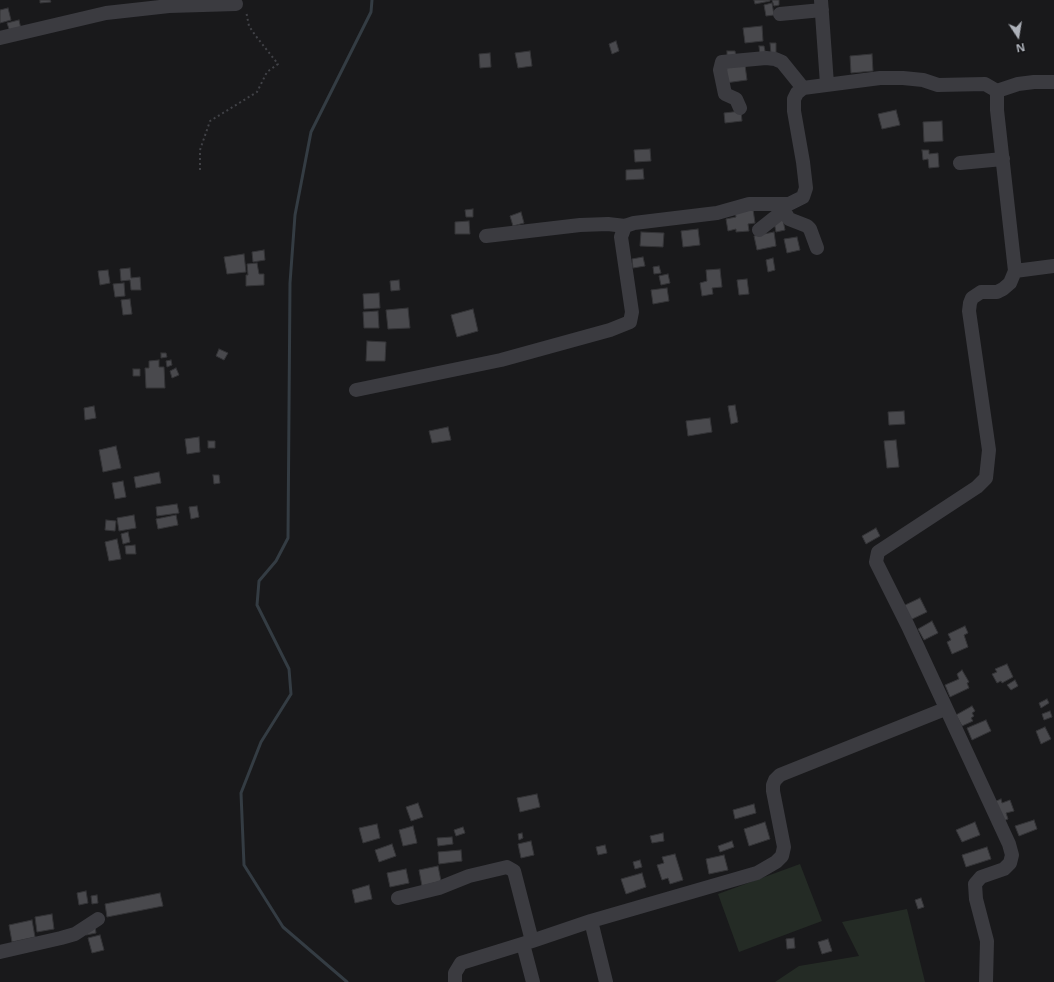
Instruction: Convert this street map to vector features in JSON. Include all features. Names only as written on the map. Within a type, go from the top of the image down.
[{"type":"street","points":[[0,38],[106,13],[169,6],[236,4]]},
{"type":"street","points":[[780,14],[821,5],[827,84]]},
{"type":"street","points":[[740,108],[736,99],[725,94],[720,70],[722,62],[766,58],[775,59],[782,62],[803,88]]},
{"type":"street","points":[[759,230],[782,207],[803,197],[806,188],[804,162],[794,111],[794,99],[797,92],[803,88],[880,78],[923,80],[938,85],[985,84],[997,91],[1023,84],[1054,82]]},
{"type":"street","points":[[986,982],[987,941],[976,899],[975,884],[981,877],[1004,869],[1010,863],[1012,855],[1009,844],[945,709],[908,626],[878,568],[876,556],[878,552],[977,487],[986,478],[989,450],[969,311],[970,303],[972,298],[981,292],[997,292],[1003,289],[1010,283],[1015,271],[997,110],[997,91]]},
{"type":"street","points":[[960,164],[1002,159]]},
{"type":"street","points":[[486,236],[580,225],[625,226],[717,213],[749,204],[782,207]]},
{"type":"street","points":[[782,207],[789,219],[807,226],[817,248]]},
{"type":"street","points":[[356,390],[428,377],[501,360],[625,326],[630,322],[632,312],[622,237],[625,226]]},
{"type":"street","points":[[1015,271],[1054,266]]},
{"type":"street","points":[[455,982],[455,973],[461,963],[591,921],[757,873],[776,862],[782,856],[784,847],[773,792],[775,780],[780,775],[945,709]]},
{"type":"street","points":[[398,898],[439,888],[469,876],[507,867],[514,871],[528,942],[533,982]]},
{"type":"street","points":[[0,952],[74,934],[98,919]]},
{"type":"street","points":[[591,921],[606,982]]},
{"type":"path","points":[[200,170],[200,150],[210,121],[258,92],[267,72],[278,64],[249,26],[247,11],[236,4]]},
{"type":"shaded area","points":[[800,864],[822,921],[739,952],[718,894]]},
{"type":"shaded area","points":[[907,909],[925,982],[775,982],[799,966],[859,956],[842,922]]},
{"type":"building","points":[[40,0],[50,0],[51,2],[40,3]]},
{"type":"building","points":[[754,0],[770,0],[770,1],[755,4]]},
{"type":"building","points":[[772,0],[779,0],[779,5],[774,6]]},
{"type":"building","points":[[772,3],[774,15],[766,16],[764,5]]},
{"type":"building","points":[[8,8],[11,20],[0,23],[0,10]]},
{"type":"building","points":[[19,20],[21,29],[10,32],[7,23]]},
{"type":"building","points":[[762,26],[763,41],[745,43],[743,28]]},
{"type":"building","points":[[616,41],[619,51],[612,54],[609,44]]},
{"type":"building","points":[[770,43],[776,43],[776,54],[771,54]]},
{"type":"building","points":[[759,46],[764,46],[766,56],[760,56]]},
{"type":"building","points":[[530,51],[532,66],[518,68],[515,53]]},
{"type":"building","points":[[727,51],[735,51],[736,57],[727,57]]},
{"type":"building","points":[[490,53],[491,67],[480,68],[479,54]]},
{"type":"building","points":[[872,54],[873,71],[851,73],[850,56]]},
{"type":"building","points":[[745,65],[747,80],[725,83],[723,67]]},
{"type":"building","points":[[896,110],[900,125],[882,129],[878,114]]},
{"type":"building","points":[[741,111],[742,121],[725,123],[724,113]]},
{"type":"building","points":[[942,121],[943,141],[924,142],[923,122]]},
{"type":"building","points":[[650,149],[651,161],[635,162],[634,150]]},
{"type":"building","points":[[922,150],[929,150],[929,154],[938,153],[939,167],[929,168],[928,159],[923,160]]},
{"type":"building","points":[[643,169],[644,179],[626,180],[626,170]]},
{"type":"building","points":[[473,209],[473,217],[466,217],[465,210]]},
{"type":"building","points":[[753,209],[755,223],[748,224],[749,231],[736,232],[736,229],[728,231],[726,219],[736,217],[735,212]]},
{"type":"building","points":[[521,212],[524,223],[513,226],[510,216]]},
{"type":"building","points":[[783,220],[785,230],[776,232],[774,222]]},
{"type":"building","points":[[469,221],[470,234],[455,234],[455,222]]},
{"type":"building","points":[[698,229],[700,245],[683,247],[681,231]]},
{"type":"building","points":[[641,232],[664,233],[663,247],[640,246]]},
{"type":"building","points":[[774,232],[776,246],[757,250],[754,236]]},
{"type":"building","points":[[797,237],[800,250],[787,253],[784,239]]},
{"type":"building","points":[[264,250],[265,260],[253,262],[252,252]]},
{"type":"building","points":[[244,254],[246,272],[227,274],[224,257]]},
{"type":"building","points":[[643,257],[645,266],[633,268],[632,259]]},
{"type":"building","points":[[773,258],[775,270],[768,272],[766,260]]},
{"type":"building","points":[[257,263],[259,274],[264,274],[264,285],[246,286],[246,275],[248,275],[247,264]]},
{"type":"building","points":[[659,266],[661,273],[654,274],[653,267]]},
{"type":"building","points":[[130,268],[131,278],[140,277],[141,290],[131,290],[130,280],[121,281],[120,269]]},
{"type":"building","points":[[720,269],[722,287],[712,288],[713,294],[702,296],[700,283],[707,281],[706,270]]},
{"type":"building","points":[[108,270],[110,283],[100,285],[98,271]]},
{"type":"building","points":[[668,274],[670,283],[661,285],[659,276]]},
{"type":"building","points":[[747,279],[749,294],[739,295],[737,280]]},
{"type":"building","points":[[399,280],[400,290],[391,291],[390,281]]},
{"type":"building","points":[[124,283],[125,296],[115,297],[113,284]]},
{"type":"building","points":[[667,288],[669,301],[653,304],[651,290]]},
{"type":"building","points":[[379,293],[380,308],[364,309],[363,294]]},
{"type":"building","points":[[130,299],[132,314],[123,315],[121,300]]},
{"type":"building","points":[[408,308],[410,328],[388,329],[386,310]]},
{"type":"building","points":[[473,309],[478,331],[457,337],[451,315]]},
{"type":"building","points":[[378,311],[379,328],[364,328],[363,312]]},
{"type":"building","points":[[367,341],[386,342],[385,361],[366,361]]},
{"type":"building","points":[[219,349],[228,353],[224,360],[216,356]]},
{"type":"building","points":[[161,353],[166,353],[167,357],[161,358]]},
{"type":"building","points":[[159,360],[159,367],[164,367],[165,388],[146,388],[145,368],[149,368],[149,361]]},
{"type":"building","points":[[171,360],[172,365],[167,367],[166,361]]},
{"type":"building","points":[[176,368],[179,375],[172,378],[170,371]]},
{"type":"building","points":[[133,369],[140,369],[140,376],[133,376]]},
{"type":"building","points":[[735,405],[738,422],[731,424],[728,406]]},
{"type":"building","points":[[94,406],[96,418],[85,420],[84,408]]},
{"type":"building","points":[[904,411],[905,424],[889,425],[888,412]]},
{"type":"building","points":[[710,418],[712,432],[688,436],[686,421]]},
{"type":"building","points":[[448,427],[451,440],[432,443],[429,431]]},
{"type":"building","points":[[199,437],[200,452],[187,454],[185,439]]},
{"type":"building","points":[[896,440],[899,467],[887,468],[884,441]]},
{"type":"building","points":[[208,441],[215,441],[215,448],[208,448]]},
{"type":"building","points":[[116,446],[121,468],[103,472],[99,450]]},
{"type":"building","points":[[159,472],[161,483],[136,488],[134,477]]},
{"type":"building","points":[[213,475],[219,475],[220,483],[214,484]]},
{"type":"building","points":[[123,481],[126,497],[115,499],[112,483]]},
{"type":"building","points":[[177,504],[179,513],[157,516],[156,507]]},
{"type":"building","points":[[197,506],[199,517],[191,519],[189,507]]},
{"type":"building","points":[[134,515],[136,528],[119,531],[117,518]]},
{"type":"building","points":[[176,515],[178,525],[158,529],[156,519]]},
{"type":"building","points":[[106,520],[116,521],[115,531],[105,530]]},
{"type":"building","points":[[876,528],[880,536],[866,544],[862,536]]},
{"type":"building","points":[[128,532],[130,542],[123,544],[121,534]]},
{"type":"building","points":[[117,539],[121,559],[109,561],[105,542]]},
{"type":"building","points":[[135,545],[136,554],[126,554],[125,546]]},
{"type":"building","points":[[920,598],[927,612],[908,621],[901,607]]},
{"type":"building","points":[[932,621],[938,633],[924,640],[918,629]]},
{"type":"building","points":[[965,626],[968,633],[964,635],[968,647],[952,654],[947,642],[951,640],[948,634]]},
{"type":"building","points":[[1007,664],[1013,677],[1002,683],[1001,681],[997,683],[992,674],[997,672],[995,669]]},
{"type":"building","points":[[962,670],[969,682],[967,683],[969,688],[950,697],[945,685],[959,679],[957,674]]},
{"type":"building","points":[[1015,680],[1018,686],[1011,690],[1007,685]]},
{"type":"building","points":[[1047,699],[1049,703],[1041,708],[1039,703]]},
{"type":"building","points":[[972,706],[975,711],[972,713],[974,716],[971,718],[973,721],[962,726],[956,715]]},
{"type":"building","points":[[1050,711],[1052,717],[1044,720],[1042,714]]},
{"type":"building","points":[[986,720],[991,731],[972,740],[967,728]]},
{"type":"building","points":[[1045,727],[1051,739],[1041,744],[1036,731]]},
{"type":"building","points":[[537,794],[540,807],[520,812],[517,798]]},
{"type":"building","points":[[1001,799],[1002,803],[1010,800],[1014,811],[1006,813],[1008,819],[1001,822],[994,802]]},
{"type":"building","points":[[418,803],[423,817],[411,821],[406,807]]},
{"type":"building","points":[[754,804],[756,813],[735,819],[733,810]]},
{"type":"building","points":[[1034,820],[1037,829],[1019,836],[1015,826]]},
{"type":"building","points":[[765,822],[770,839],[749,846],[744,829]]},
{"type":"building","points":[[975,822],[980,835],[962,842],[956,830]]},
{"type":"building","points":[[377,824],[380,838],[363,843],[359,828]]},
{"type":"building","points":[[413,826],[417,843],[403,846],[399,830]]},
{"type":"building","points":[[463,827],[465,833],[456,836],[454,830]]},
{"type":"building","points":[[522,833],[523,838],[519,840],[518,834]]},
{"type":"building","points":[[663,833],[664,841],[652,843],[650,836]]},
{"type":"building","points":[[452,837],[453,844],[438,846],[437,838]]},
{"type":"building","points":[[531,841],[534,855],[521,858],[518,844]]},
{"type":"building","points":[[732,841],[734,847],[720,852],[718,846]]},
{"type":"building","points":[[392,844],[396,856],[379,862],[375,850]]},
{"type":"building","points":[[605,845],[607,853],[598,855],[596,847]]},
{"type":"building","points":[[987,847],[991,859],[966,867],[962,855]]},
{"type":"building","points":[[461,850],[462,861],[439,864],[438,852]]},
{"type":"building","points":[[675,854],[683,880],[670,884],[668,878],[662,880],[657,865],[664,863],[662,857]]},
{"type":"building","points":[[724,855],[728,870],[709,874],[706,859]]},
{"type":"building","points":[[640,860],[642,867],[635,869],[633,862]]},
{"type":"building","points":[[438,866],[441,881],[422,886],[419,870]]},
{"type":"building","points":[[406,869],[409,883],[390,887],[387,873]]},
{"type":"building","points":[[642,873],[646,887],[626,894],[621,879]]},
{"type":"building","points":[[369,885],[372,899],[355,903],[352,890]]},
{"type":"building","points":[[86,891],[88,903],[79,905],[77,893]]},
{"type":"building","points":[[160,893],[163,906],[107,917],[105,904]]},
{"type":"building","points":[[97,895],[98,903],[92,904],[91,896]]},
{"type":"building","points":[[921,898],[924,907],[918,909],[915,900]]},
{"type":"building","points":[[52,914],[54,929],[37,932],[35,917]]},
{"type":"building","points":[[32,920],[35,937],[12,942],[9,925]]},
{"type":"building","points":[[95,926],[96,933],[86,935]]},
{"type":"building","points":[[100,935],[104,950],[92,953],[88,938]]},
{"type":"building","points":[[794,938],[795,948],[787,949],[786,939]]},
{"type":"building","points":[[828,939],[832,951],[822,954],[818,942]]},
{"type":"waterway","points":[[347,982],[283,927],[244,865],[241,793],[261,742],[291,694],[289,669],[257,605],[259,581],[276,561],[288,538],[290,283],[295,215],[311,132],[371,12],[372,0]]}]
